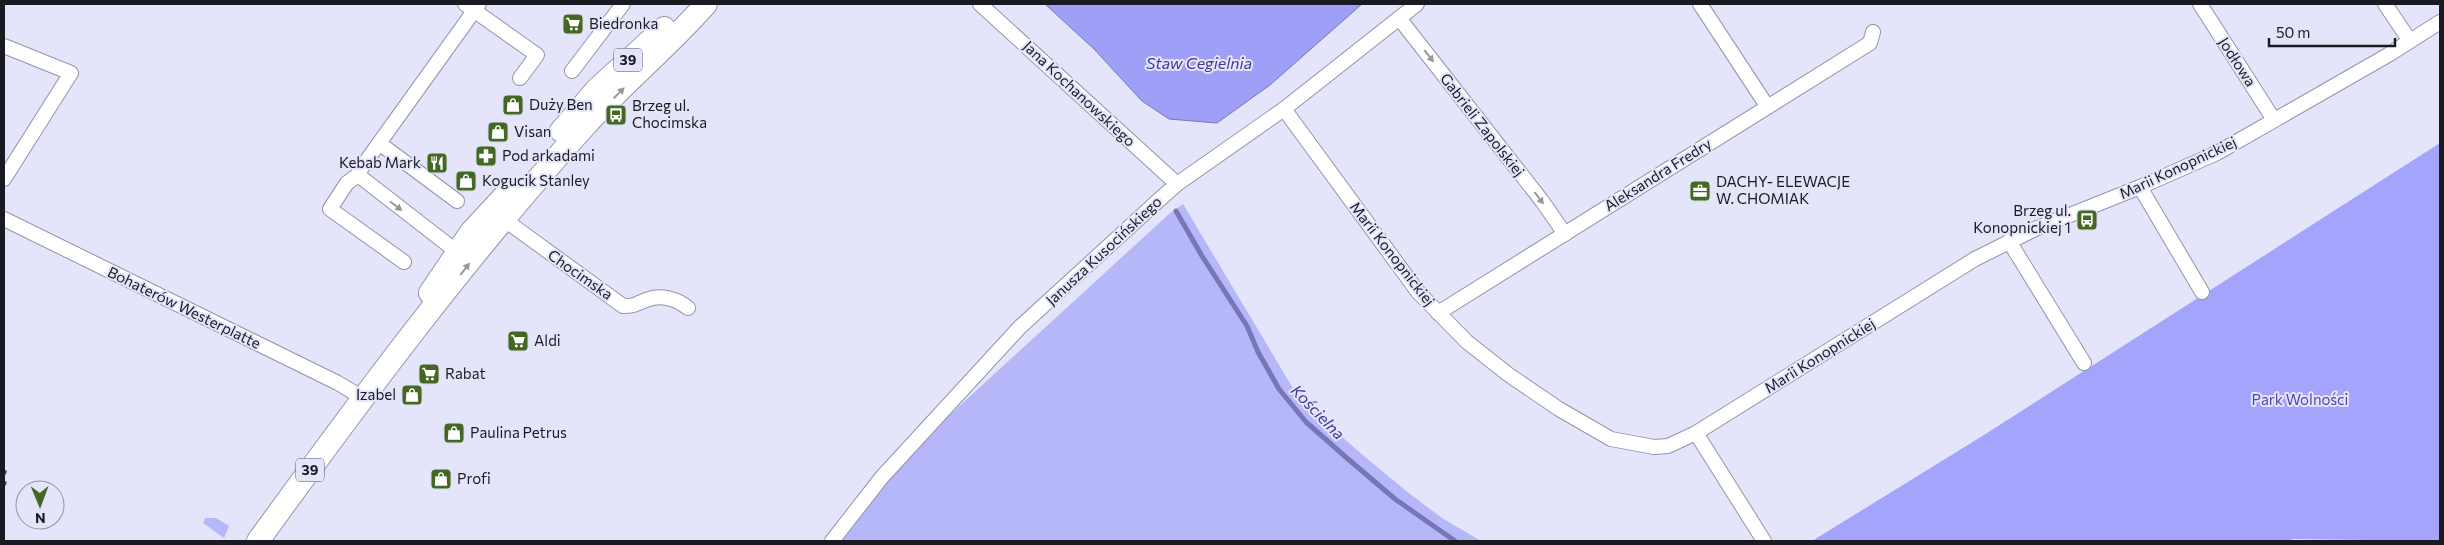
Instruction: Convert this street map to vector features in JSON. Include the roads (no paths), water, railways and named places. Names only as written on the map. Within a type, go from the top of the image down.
[{"type":"main road","name":"39","points":[[400,346],[438,304],[498,215],[597,89],[643,46],[694,4]]},
{"type":"main road","name":"39","points":[[258,541],[400,346],[456,251],[498,215],[706,4]]},
{"type":"street","points":[[572,71],[622,4]]},
{"type":"street","name":"Jana Kochanowskiego","points":[[980,4],[1177,184]]},
{"type":"street","name":"Janusza Kusocińskiego","points":[[832,541],[882,477],[1020,327],[1177,184],[1284,109],[1417,4]]},
{"type":"street","points":[[1700,4],[1767,106]]},
{"type":"street","name":"Jodłowa","points":[[2200,4],[2274,120]]},
{"type":"street","points":[[2385,4],[2410,41]]},
{"type":"street","points":[[404,262],[330,209],[346,183],[358,175],[473,6],[537,55],[520,78]]},
{"type":"street","name":"Gabrieli Zapolskiej","points":[[1399,18],[1542,202],[1564,234]]},
{"type":"street","name":"Marii Konopnickiej","points":[[1284,109],[1418,292],[1467,342],[1509,375],[1559,409],[1612,439],[1654,447],[1668,446],[1696,433],[1975,258],[2009,241],[2217,153],[2440,22]]},
{"type":"street","name":"Aleksandra Fredry","points":[[1438,313],[1870,43],[1873,32]]},
{"type":"street","points":[[4,46],[71,73],[4,178]]},
{"type":"street","points":[[379,143],[457,201]]},
{"type":"street","points":[[358,175],[456,251]]},
{"type":"street","points":[[2140,187],[2202,292]]},
{"type":"street","name":"Chocimska","points":[[498,215],[623,306],[636,306],[646,300],[657,298],[677,299],[688,308]]},
{"type":"street","name":"Bohaterów Westerplatte","points":[[4,219],[363,398]]},
{"type":"street","points":[[2009,241],[2084,363]]},
{"type":"street","points":[[1696,433],[1764,541]]},
{"type":"water","name":"Staw Cegielnia","points":[[1045,4],[1362,4],[1270,85],[1217,123],[1169,119],[1142,101],[1094,49]]},
{"type":"waterway","name":"Kościelna","points":[[1176,211],[1202,256],[1247,326],[1258,352],[1279,389],[1306,422],[1395,499],[1455,541]]},
{"type":"railway","points":[[4,472],[9,473]]},
{"type":"railway","points":[[4,483],[8,484]]},
{"type":"place","name":"Biedronka","points":[[573,24]]},
{"type":"place","name":"Duży Ben","points":[[513,105]]},
{"type":"place","name":"Brzeg ul. Chocimska","points":[[616,115]]},
{"type":"place","name":"Visan","points":[[498,132]]},
{"type":"place","name":"Pod arkadami","points":[[486,156]]},
{"type":"place","name":"Kebab Mark","points":[[437,163]]},
{"type":"place","name":"Kogucik Stanley","points":[[466,181]]},
{"type":"place","name":"DACHY- ELEWACJE W. CHOMIAK","points":[[1700,191]]},
{"type":"place","name":"Brzeg ul. Konopnickiej 1","points":[[2087,220]]},
{"type":"place","name":"Aldi","points":[[518,341]]},
{"type":"place","name":"Rabat","points":[[429,374]]},
{"type":"place","name":"Izabel","points":[[412,395]]},
{"type":"place","name":"Paulina Petrus","points":[[454,433]]},
{"type":"place","name":"Profi","points":[[441,479]]},
{"type":"park label","name":"Park Wolności","points":[[2300,400]]}]
